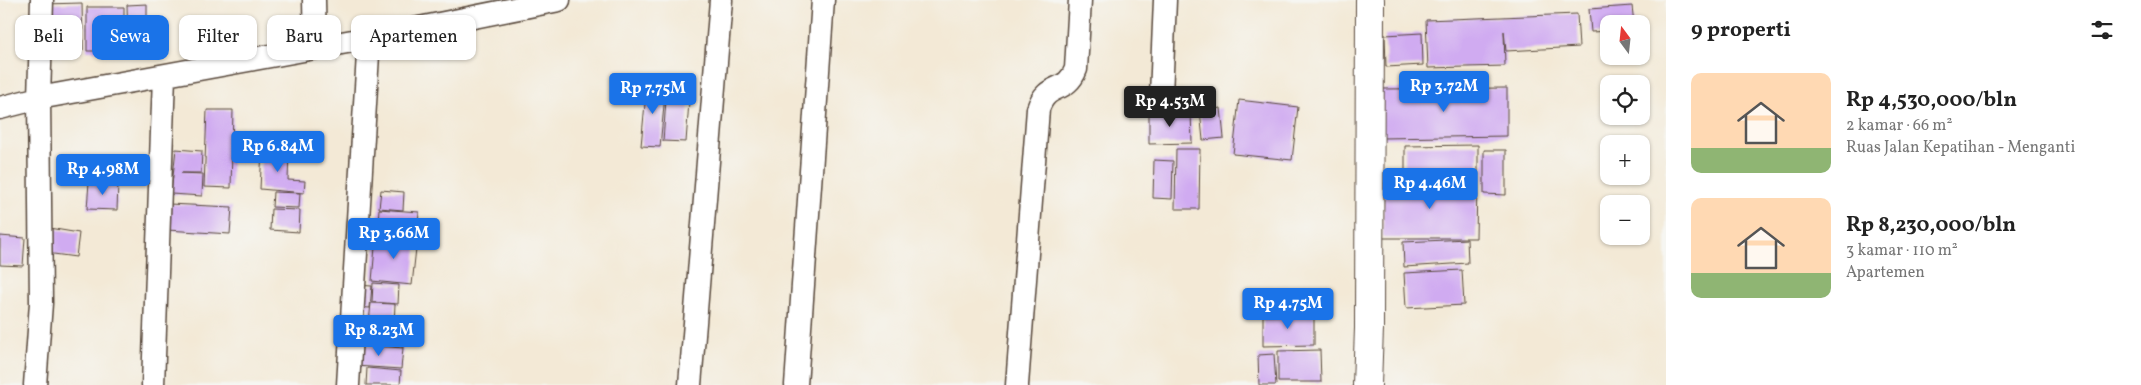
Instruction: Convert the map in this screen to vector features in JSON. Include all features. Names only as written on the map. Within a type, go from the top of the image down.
[{"type":"main road","points":[[1367,385],[1370,328],[1370,0]]},
{"type":"street","points":[[35,385],[41,303],[39,98],[42,0]]},
{"type":"street","points":[[314,0],[314,15]]},
{"type":"street","points":[[476,17],[559,0]]},
{"type":"street","points":[[690,385],[721,0]]},
{"type":"street","points":[[796,385],[823,0]]},
{"type":"street","points":[[1017,385],[1038,109],[1042,98],[1072,78],[1076,69],[1080,0]]},
{"type":"street","points":[[1161,95],[1166,0]]},
{"type":"street","points":[[0,108],[39,98],[267,57]]},
{"type":"street","points":[[348,385],[368,60]]},
{"type":"street","points":[[153,385],[164,76]]},
{"type":"building","points":[[82,3],[83,50],[82,15],[44,15],[44,4]]},
{"type":"building","points":[[147,4],[147,15],[127,15],[127,5]]},
{"type":"building","points":[[1632,6],[1633,15],[1600,15],[1600,32],[1591,32],[1589,9]]},
{"type":"building","points":[[87,7],[124,7],[124,15],[92,15],[92,51],[87,51]]},
{"type":"building","points":[[1577,14],[1579,47],[1506,51],[1504,31],[1505,66],[1428,68],[1426,20]]},
{"type":"building","points":[[1422,33],[1423,65],[1386,67],[1385,35]]},
{"type":"building","points":[[647,82],[666,84],[660,147],[641,146]]},
{"type":"building","points":[[667,87],[690,88],[686,142],[663,141]]},
{"type":"building","points":[[1507,88],[1507,136],[1382,138],[1381,89]]},
{"type":"building","points":[[1239,100],[1298,107],[1292,160],[1233,154]]},
{"type":"building","points":[[1221,108],[1224,138],[1203,140],[1200,111]]},
{"type":"building","points":[[207,110],[233,110],[231,188],[204,187]]},
{"type":"building","points":[[1191,112],[1192,143],[1149,144],[1149,113]]},
{"type":"building","points":[[1478,145],[1478,174],[1405,174],[1405,146]]},
{"type":"building","points":[[176,149],[202,151],[201,173],[181,173],[203,174],[202,196],[171,194]]},
{"type":"building","points":[[262,149],[289,151],[288,180],[305,181],[304,193],[260,189]]},
{"type":"building","points":[[1176,149],[1200,149],[1199,209],[1175,209]]},
{"type":"building","points":[[1484,150],[1506,150],[1506,195],[1484,194]]},
{"type":"building","points":[[1154,160],[1173,161],[1172,199],[1153,198]]},
{"type":"building","points":[[89,182],[118,183],[117,210],[87,209]]},
{"type":"building","points":[[1384,183],[1477,183],[1476,238],[1383,238]]},
{"type":"building","points":[[381,190],[404,192],[403,210],[379,208]]},
{"type":"building","points":[[273,192],[300,193],[299,208],[272,207]]},
{"type":"building","points":[[169,204],[232,207],[230,234],[167,230]]},
{"type":"building","points":[[271,209],[300,210],[299,232],[270,230]]},
{"type":"building","points":[[379,209],[419,212],[417,238],[377,235]]},
{"type":"building","points":[[49,228],[79,233],[76,257],[46,253]]},
{"type":"building","points":[[0,236],[25,238],[23,266],[0,265]]},
{"type":"building","points":[[376,236],[417,239],[412,285],[372,281]]},
{"type":"building","points":[[1467,239],[1468,263],[1404,267],[1403,242]]},
{"type":"building","points":[[1462,270],[1464,305],[1406,308],[1404,273]]},
{"type":"building","points":[[373,283],[399,285],[398,304],[372,302]]},
{"type":"building","points":[[356,285],[372,286],[370,308],[354,307]]},
{"type":"building","points":[[371,303],[395,304],[394,325],[369,323]]},
{"type":"building","points":[[1314,315],[1314,345],[1263,346],[1263,316]]},
{"type":"building","points":[[370,324],[406,327],[404,347],[355,341],[356,329],[370,330]]},
{"type":"building","points":[[357,345],[403,348],[401,369],[355,366]]},
{"type":"building","points":[[1320,350],[1321,382],[1278,382],[1278,351]]},
{"type":"building","points":[[1274,354],[1276,385],[1259,385],[1258,355]]},
{"type":"building","points":[[367,368],[401,371],[400,385],[366,385]]}]
